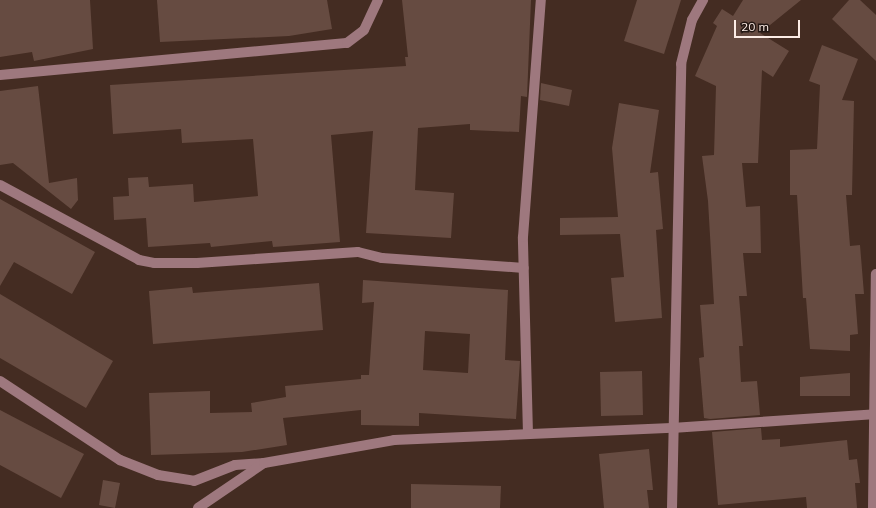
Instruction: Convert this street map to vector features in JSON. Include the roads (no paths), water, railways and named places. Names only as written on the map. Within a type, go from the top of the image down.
[{"type":"street","points":[[0,75],[347,43],[364,30],[378,0]]},
{"type":"street","points":[[528,434],[524,229],[541,0]]},
{"type":"street","points":[[672,508],[672,428],[681,64],[692,20],[703,0]]},
{"type":"street","points":[[0,185],[139,260],[154,263],[197,263],[358,252],[382,258],[524,268]]},
{"type":"street","points":[[873,508],[876,274]]},
{"type":"street","points":[[0,381],[120,460],[158,475],[194,481],[235,465],[264,463],[394,440],[672,428],[874,415]]},
{"type":"street","points":[[198,508],[264,463]]}]
